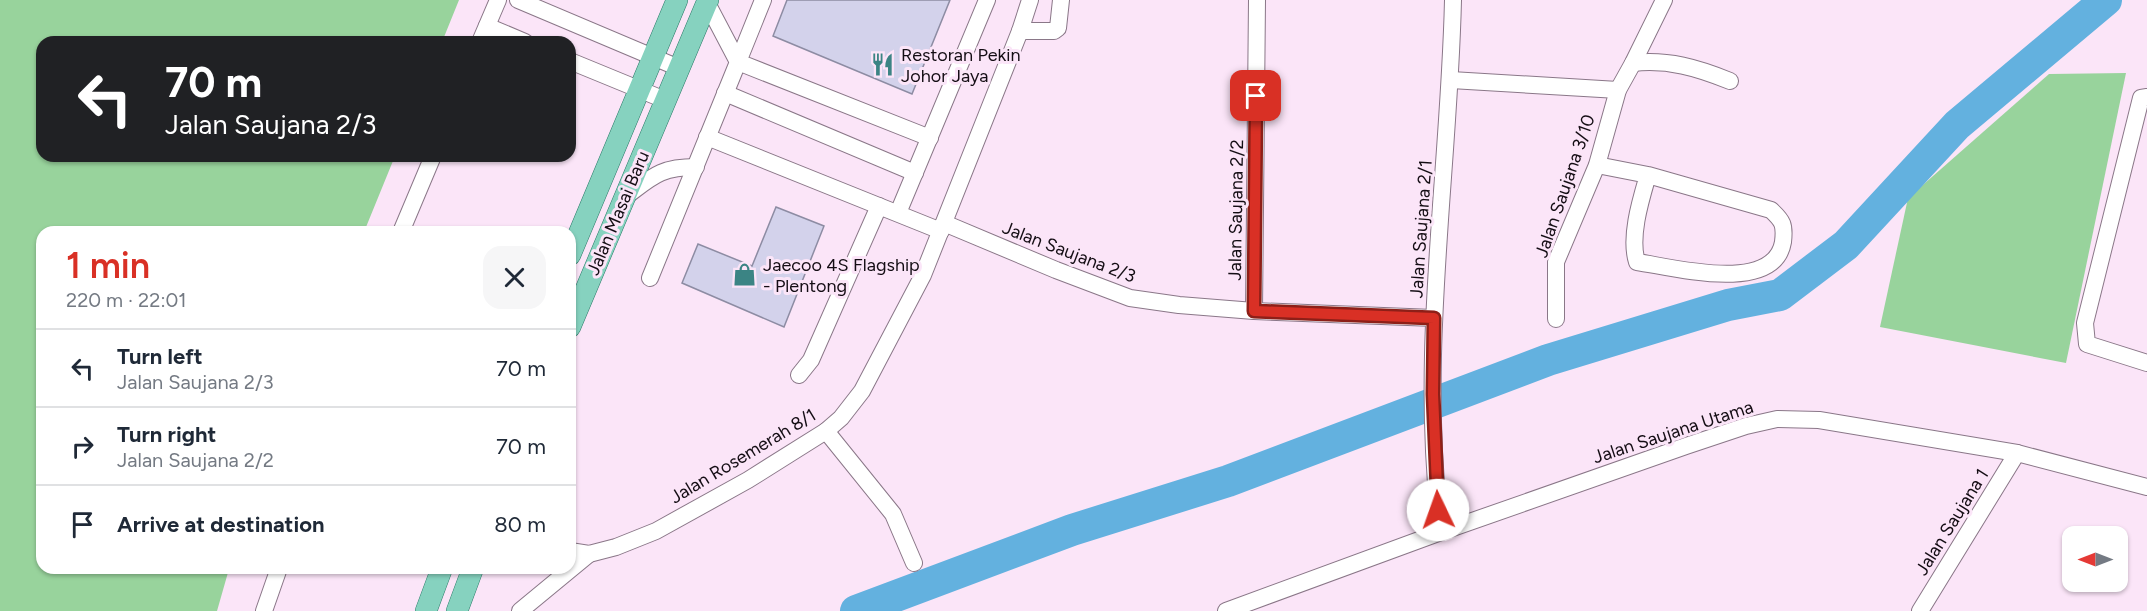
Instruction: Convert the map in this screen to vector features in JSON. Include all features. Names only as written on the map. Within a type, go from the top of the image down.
[{"type":"main road","name":"Jalan Masai Baru","points":[[576,241],[677,0]]},
{"type":"main road","name":"Jalan Masai Baru","points":[[576,313],[707,2]]},
{"type":"main road","points":[[426,611],[440,574]]},
{"type":"main road","points":[[457,611],[471,574]]},
{"type":"street","points":[[483,36],[498,0]]},
{"type":"street","points":[[518,0],[679,68]]},
{"type":"street","points":[[650,278],[763,0]]},
{"type":"street","points":[[898,213],[987,0]]},
{"type":"street","name":"Jalan Rosemerah 8/1","points":[[576,551],[589,554],[616,548],[656,531],[748,480],[826,431],[841,418],[862,391],[923,274],[1020,31],[1030,0]]},
{"type":"street","points":[[1020,31],[1054,32],[1058,28],[1061,0]]},
{"type":"street","name":"Jalan Saujana 2/2","points":[[1254,311],[1257,0]]},
{"type":"street","name":"Jalan Saujana 2/1","points":[[1442,532],[1433,394],[1434,318],[1453,0]]},
{"type":"street","points":[[1618,90],[1634,63],[1664,0]]},
{"type":"street","points":[[707,2],[738,62],[930,138]]},
{"type":"street","points":[[487,26],[511,36]]},
{"type":"street","points":[[1634,63],[1653,61],[1677,63],[1730,81]]},
{"type":"street","points":[[576,63],[665,100]]},
{"type":"street","name":"Jalan Saujana 3/10","points":[[1450,80],[1618,90],[1597,165],[1556,262],[1556,319]]},
{"type":"street","points":[[725,93],[915,173]]},
{"type":"street","points":[[2147,97],[2141,98],[2085,323],[2087,344],[2147,363]]},
{"type":"street","name":"Jalan Saujana 2/3","points":[[707,137],[879,206],[943,227],[1122,296],[1179,305],[1254,311],[1434,318]]},
{"type":"street","points":[[404,226],[430,162]]},
{"type":"street","points":[[1597,165],[1648,175],[1771,210],[1782,220],[1784,233],[1781,254],[1768,266],[1735,274],[1717,274],[1637,262],[1634,251],[1641,201],[1648,175]]},
{"type":"street","points":[[624,198],[656,174],[668,168],[696,167]]},
{"type":"street","points":[[798,375],[811,360],[879,206]]},
{"type":"street","name":"Jalan Saujana Utama","points":[[1226,611],[1442,532],[1746,426],[1777,419],[1819,420],[2010,464],[2147,487]]},
{"type":"street","points":[[826,431],[893,514],[914,563]]},
{"type":"street","name":"Jalan Saujana 1","points":[[1920,611],[2010,464]]},
{"type":"street","points":[[576,565],[589,554]]},
{"type":"street","points":[[264,611],[277,574]]},
{"type":"street","points":[[520,611],[565,574]]},
{"type":"green space","points":[[0,0],[459,0],[444,36],[36,36],[36,162],[393,162],[366,226],[36,226],[36,574],[228,574],[217,611],[0,611]]},
{"type":"green space","points":[[2126,73],[2066,363],[1880,327],[1908,198],[2049,74]]},
{"type":"building","name":"Restoran Pekin Johor Jaya","points":[[787,0],[950,0],[912,94],[773,36]]},
{"type":"building","name":"Jaecoo 4S Flagship - Plentong","points":[[776,207],[824,226],[784,327],[682,283],[698,244],[752,266]]},
{"type":"waterway","points":[[856,611],[1072,530],[1228,481],[1548,360],[1728,305],[1780,295],[1846,245],[1957,125],[2106,0]]},
{"type":"place","name":"Restoran Pekin Johor Jaya","points":[[883,65]]},
{"type":"place","name":"Jaecoo 4S Flagship - Plentong","points":[[745,275]]},
{"type":"route","points":[[1256,96],[1254,311],[1434,318],[1433,394],[1438,510]]}]
